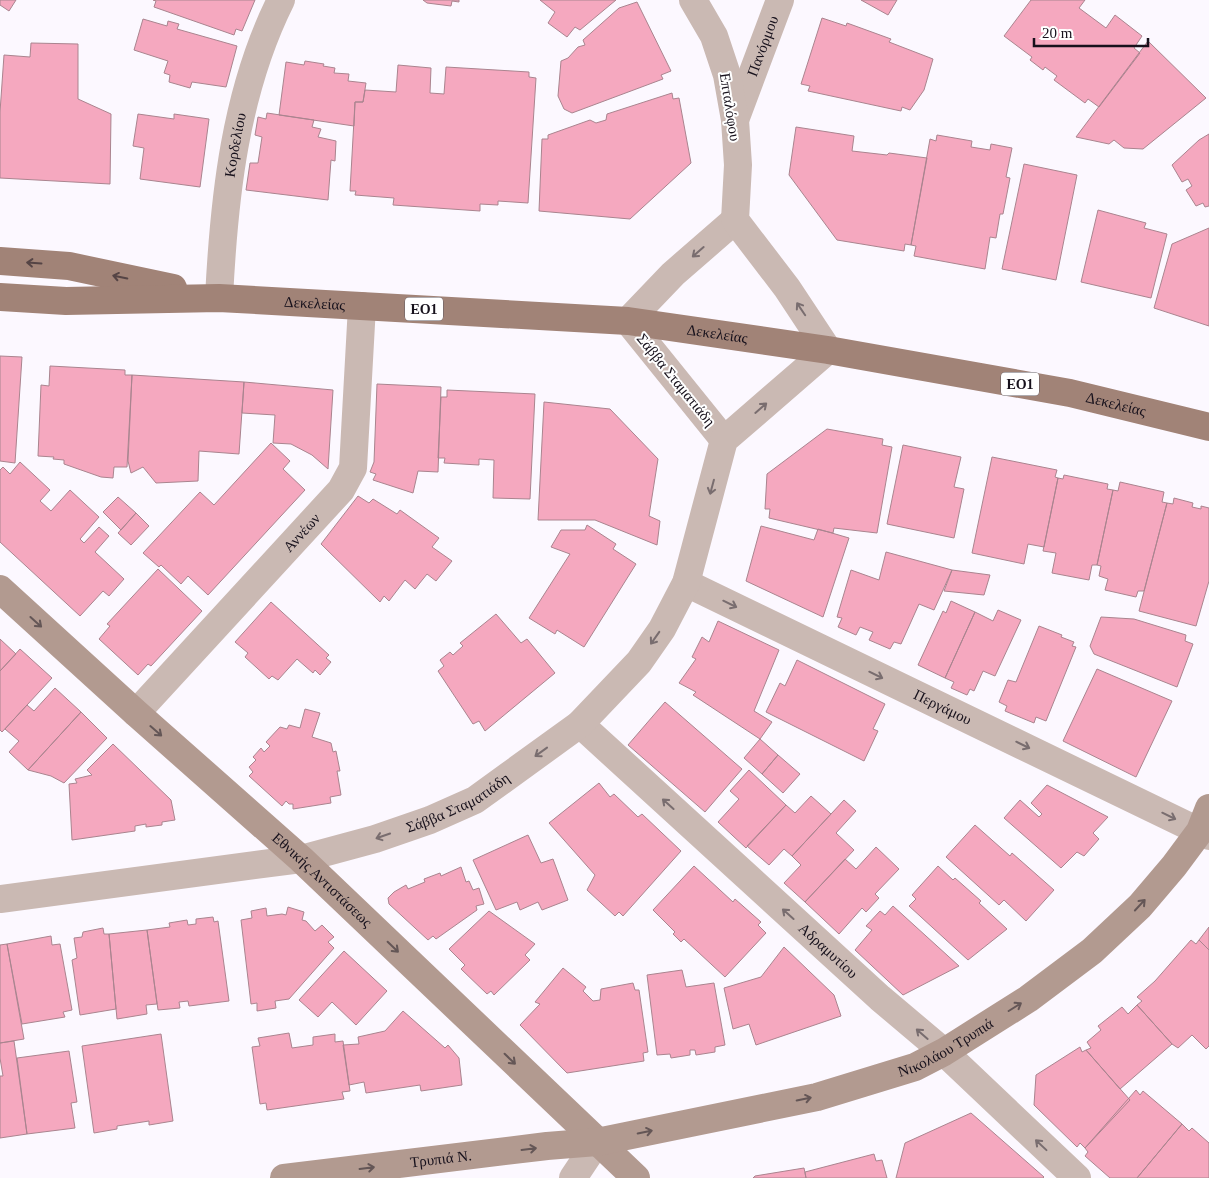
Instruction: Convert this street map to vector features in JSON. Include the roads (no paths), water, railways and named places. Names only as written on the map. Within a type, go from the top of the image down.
[{"type":"main road","name":"Δεκελείας","points":[[0,261],[69,266],[219,298]]},
{"type":"main road","name":"Δεκελείας","points":[[0,298],[66,301],[219,298],[628,320],[828,350],[1070,393],[1209,426]]},
{"type":"street","name":"Κορδελίου","points":[[219,298],[222,232],[239,114],[252,71],[272,18],[281,0]]},
{"type":"street","name":"Επταλόφου","points":[[693,0],[714,36],[726,75],[735,120],[738,165],[735,220]]},
{"type":"street","name":"Πανόρμου","points":[[735,120],[780,0]]},
{"type":"street","points":[[628,320],[673,274],[735,220],[787,288],[828,350]]},
{"type":"street","name":"Αννέων","points":[[136,713],[341,490],[353,468],[362,306]]},
{"type":"street","name":"Σάββα Σταματιάδη","points":[[628,320],[724,440]]},
{"type":"street","name":"Σάββα Σταματιάδη","points":[[0,899],[301,859],[375,839],[430,820],[474,800],[580,724],[639,662],[662,629],[686,583],[724,440],[828,350]]},
{"type":"street","name":"Περγάμου","points":[[686,583],[1206,825]]},
{"type":"street","name":"Εθνικής Αντιστάσεως","points":[[0,589],[301,859],[636,1178]]},
{"type":"street","name":"Αδραμυτίου","points":[[580,724],[873,992],[944,1052],[1077,1178]]},
{"type":"street","name":"Νικολάου Τρυπιά","points":[[597,1142],[817,1097],[915,1067],[944,1052],[1028,999],[1092,951],[1140,906],[1206,825]]},
{"type":"street","points":[[573,1178],[597,1142]]},
{"type":"street","name":"Τρυπιά Ν.","points":[[284,1178],[546,1146],[597,1142]]}]
